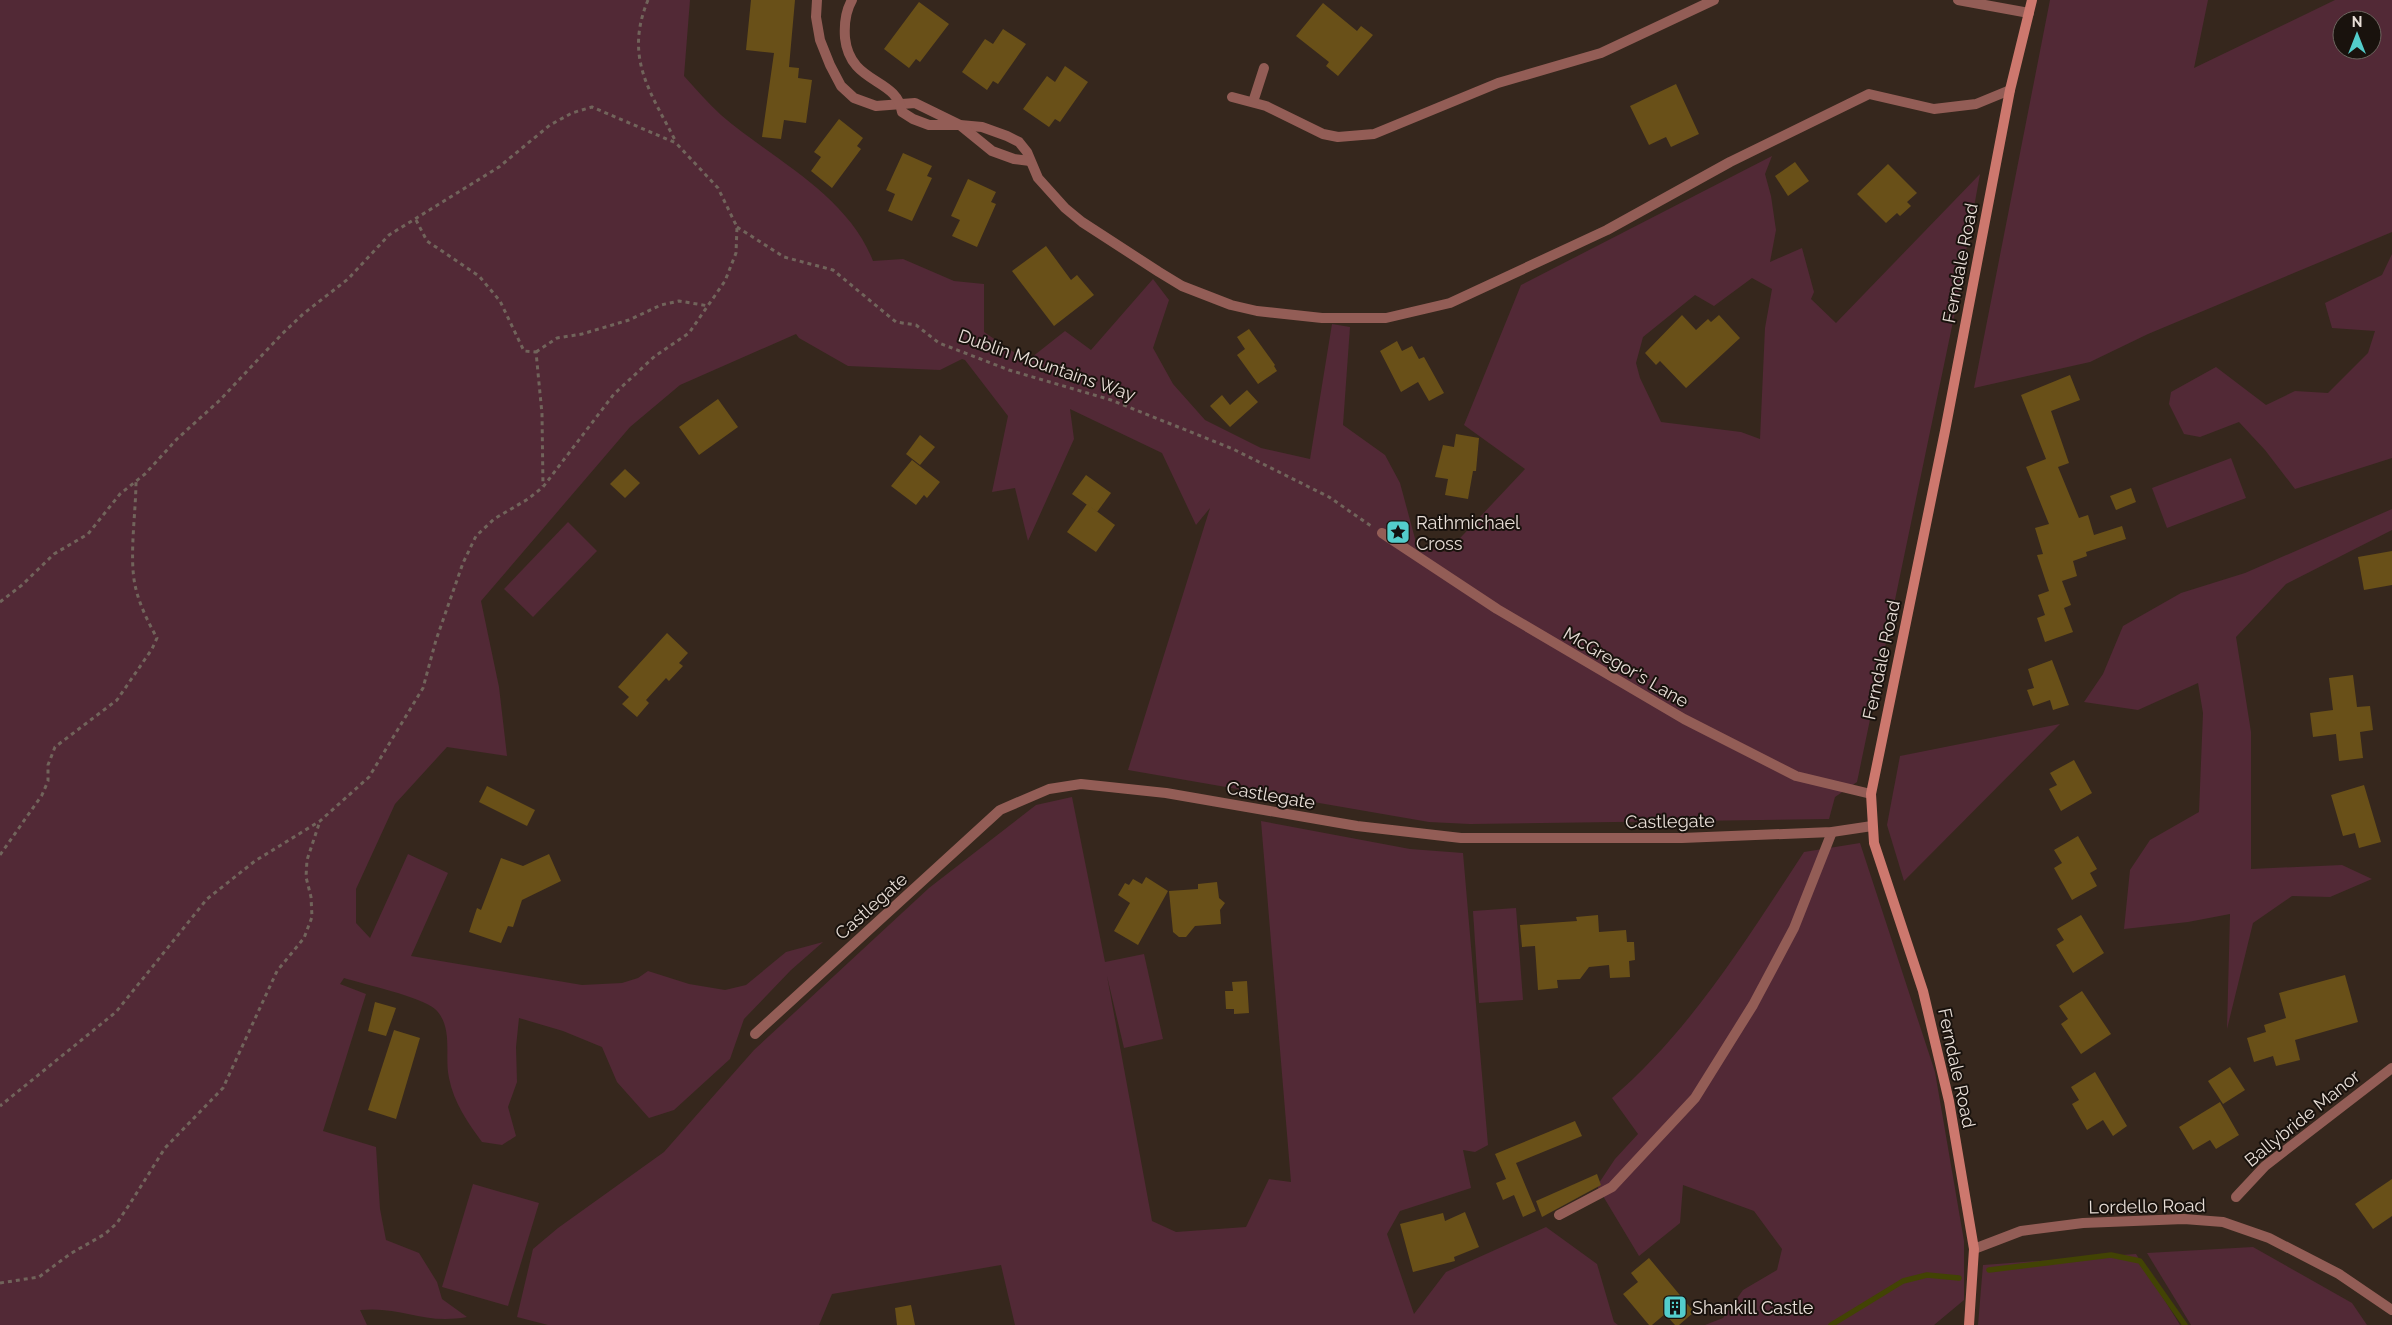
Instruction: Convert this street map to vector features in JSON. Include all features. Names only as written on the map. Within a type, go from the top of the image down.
[{"type":"street","points":[[817,0],[816,17],[820,40],[841,86],[854,98],[864,104],[876,106],[915,103],[960,125],[992,151],[1014,159],[1030,161]]},
{"type":"street","points":[[852,0],[845,16],[844,26],[849,58],[863,73],[891,90],[901,104],[902,112],[913,119],[941,126],[960,125],[995,130],[1019,142],[1027,152],[1038,178],[1082,222],[1159,272],[1199,293],[1257,311],[1322,318],[1386,318],[1450,303],[1607,230],[1730,162],[1869,94],[1934,109],[1976,104],[2010,90]]},
{"type":"street","points":[[1232,97],[1266,106],[1323,134],[1355,137],[1374,134],[1498,83],[1601,52],[1714,0]]},
{"type":"street","points":[[1958,0],[2029,13]]},
{"type":"street","name":"Ferndale Road","points":[[1969,1325],[1974,1249],[1949,1101],[1923,991],[1874,843],[1871,794],[1945,431],[2010,90],[2032,0]]},
{"type":"street","points":[[1253,102],[1264,68]]},
{"type":"street","name":"McGregor's Lane","points":[[1382,533],[1497,609],[1684,719],[1796,776],[1871,794]]},
{"type":"street","name":"Castlegate","points":[[755,1034],[1000,810],[1049,789],[1081,784],[1166,792],[1357,826],[1461,838],[1682,838],[1832,832],[1872,826]]},
{"type":"street","points":[[1559,1216],[1612,1187],[1695,1098],[1753,1005],[1794,928],[1832,832]]},
{"type":"street","name":"Ballybride Manor","points":[[2236,1198],[2265,1166],[2392,1068]]},
{"type":"street","name":"Lordello Road","points":[[1974,1249],[2021,1231],[2083,1223],[2184,1220],[2224,1222],[2269,1238],[2339,1274],[2392,1310]]},
{"type":"path","points":[[0,1106],[116,1012],[206,899],[255,861],[320,821],[369,777],[423,688],[436,640],[460,572],[476,536],[494,519],[528,499],[543,487],[614,394],[655,356],[689,333],[725,281],[736,253],[737,227],[718,188],[676,143],[643,76],[637,48],[640,19],[648,0]]},
{"type":"path","points":[[0,602],[22,585],[54,554],[88,534],[120,494],[136,481],[303,314],[348,279],[389,235],[416,220],[498,167],[550,125],[572,113],[592,106],[676,143]]},
{"type":"path","points":[[416,220],[427,241],[479,276],[500,301],[524,351],[536,352],[557,338],[582,334],[629,320],[661,305],[678,301],[709,306]]},
{"type":"path","name":"Dublin Mountains Way","points":[[737,227],[784,258],[833,270],[896,322],[916,325],[939,342],[1009,370],[1111,400],[1233,449],[1329,497],[1382,533]]},
{"type":"path","points":[[536,352],[542,414],[543,487]]},
{"type":"path","points":[[0,855],[42,795],[48,781],[48,765],[55,746],[116,700],[152,649],[157,638],[145,616],[135,585],[133,554],[136,481]]},
{"type":"path","points":[[0,1283],[39,1277],[70,1254],[105,1234],[117,1223],[132,1202],[165,1148],[223,1088],[277,971],[304,938],[312,917],[306,877],[307,860],[320,821]]},
{"type":"shaded area","points":[[0,0],[690,0],[684,76],[702,96],[721,115],[827,197],[861,237],[873,261],[903,259],[954,281],[984,284],[984,332],[1027,361],[1065,331],[1091,350],[1153,279],[1169,300],[1153,348],[1173,384],[1205,420],[1261,448],[1310,459],[1332,324],[1350,327],[1343,425],[1385,455],[1400,483],[1417,546],[1447,552],[1525,469],[1464,425],[1521,285],[1772,156],[1765,174],[1771,196],[1776,230],[1770,262],[1802,248],[1814,292],[1811,299],[1836,323],[1980,174],[1955,312],[1857,782],[1835,797],[1829,819],[1470,824],[1429,822],[1128,770],[1210,508],[1196,525],[1162,453],[1070,409],[1074,439],[1028,541],[1015,488],[992,492],[1008,416],[965,360],[962,359],[940,370],[848,366],[799,338],[796,334],[680,385],[630,427],[481,601],[499,687],[507,756],[447,747],[395,804],[356,889],[356,923],[370,938],[408,854],[448,873],[411,956],[582,985],[622,983],[638,978],[648,971],[689,984],[725,990],[746,985],[786,952],[823,942],[791,970],[744,1019],[730,1059],[674,1110],[649,1118],[617,1082],[602,1047],[563,1031],[519,1018],[516,1047],[517,1082],[508,1107],[516,1136],[502,1145],[482,1142],[467,1120],[451,1087],[446,1033],[441,1016],[428,1004],[418,1000],[344,978],[340,984],[366,994],[323,1131],[376,1147],[380,1209],[386,1240],[419,1253],[437,1282],[442,1299],[467,1317],[438,1319],[375,1309],[360,1310],[367,1325],[0,1325]],"holes":[[[1752,278],[1772,289],[1765,328],[1760,439],[1741,432],[1661,422],[1640,378],[1636,363],[1643,337],[1695,295],[1714,306]]]},
{"type":"shaded area","points":[[2050,0],[2208,0],[2194,68],[2335,0],[2392,0],[2392,232],[2148,334],[2090,362],[1974,388]]},
{"type":"shaded area","points":[[2392,254],[2392,458],[2295,489],[2265,450],[2239,422],[2200,437],[2184,434],[2169,404],[2171,392],[2216,367],[2266,405],[2295,391],[2328,393],[2368,353],[2375,331],[2332,328],[2325,303],[2382,275]]},
{"type":"shaded area","points":[[2231,458],[2246,498],[2167,528],[2152,488]]},
{"type":"shaded area","points":[[2392,509],[2392,530],[2286,584],[2236,637],[2251,732],[2251,869],[2342,865],[2372,879],[2330,897],[2292,896],[2253,923],[2227,1029],[2230,914],[2188,922],[2124,929],[2130,870],[2150,840],[2199,812],[2203,713],[2198,683],[2138,710],[2084,702],[2103,674],[2123,626],[2181,593],[2245,573]]},
{"type":"shaded area","points":[[568,522],[597,551],[533,617],[504,589]]},
{"type":"shaded area","points":[[2060,724],[1904,881],[1887,825],[1900,756]]},
{"type":"shaded area","points":[[1072,797],[1105,962],[1144,954],[1163,1039],[1124,1048],[1107,976],[1152,1221],[1176,1232],[1246,1227],[1269,1179],[1291,1182],[1261,821],[1410,849],[1463,853],[1488,1145],[1475,1152],[1463,1150],[1471,1188],[1400,1211],[1387,1234],[1414,1314],[1446,1272],[1546,1227],[1597,1264],[1614,1322],[1618,1325],[1015,1325],[1001,1265],[832,1294],[819,1325],[548,1325],[517,1317],[533,1249],[558,1228],[664,1152],[754,1050],[929,888],[1036,805]]},
{"type":"shaded area","points":[[1860,843],[1935,1072],[1964,1241],[1964,1300],[1934,1325],[1705,1325],[1723,1318],[1743,1290],[1777,1270],[1782,1249],[1754,1211],[1683,1185],[1680,1223],[1639,1256],[1597,1186],[1615,1159],[1638,1134],[1612,1098],[1641,1071],[1692,1013],[1739,950],[1804,852]]},
{"type":"shaded area","points":[[1516,908],[1523,1000],[1479,1003],[1473,911]]},
{"type":"shaded area","points":[[473,1184],[539,1203],[508,1306],[442,1287]]},
{"type":"shaded area","points":[[2253,1247],[2352,1303],[2367,1325],[2191,1325],[2147,1253]]},
{"type":"shaded area","points":[[2136,1254],[2180,1325],[1978,1325],[1983,1265]]},
{"type":"building","points":[[751,0],[795,0],[789,67],[799,68],[798,78],[812,80],[806,123],[784,120],[781,139],[762,137],[774,53],[746,50]]},
{"type":"building","points":[[919,2],[949,24],[920,62],[916,59],[909,68],[884,49]]},
{"type":"building","points":[[1323,3],[1357,31],[1361,26],[1373,35],[1338,76],[1326,66],[1329,62],[1296,36]]},
{"type":"building","points":[[1003,29],[1026,44],[998,84],[993,81],[987,90],[962,72],[985,39],[993,44]]},
{"type":"building","points":[[1065,66],[1088,82],[1060,122],[1055,119],[1049,127],[1023,109],[1047,76],[1055,82]]},
{"type":"building","points":[[1676,84],[1699,134],[1671,147],[1666,137],[1649,145],[1630,106]]},
{"type":"building","points":[[839,119],[863,138],[857,146],[861,149],[832,188],[811,171],[821,157],[814,152]]},
{"type":"building","points":[[903,153],[932,166],[927,176],[932,178],[912,221],[888,211],[895,194],[886,190]]},
{"type":"building","points":[[1795,162],[1809,181],[1788,196],[1775,176]]},
{"type":"building","points":[[1888,164],[1917,193],[1907,202],[1911,206],[1900,216],[1897,213],[1886,223],[1857,194]]},
{"type":"building","points":[[968,179],[996,192],[991,202],[996,204],[977,247],[952,236],[960,220],[951,216]]},
{"type":"building","points":[[1046,246],[1071,280],[1077,275],[1094,295],[1054,326],[1012,271]]},
{"type":"building","points":[[1682,315],[1696,330],[1708,319],[1711,322],[1719,315],[1740,338],[1686,388],[1660,361],[1656,365],[1645,353]]},
{"type":"building","points":[[1249,329],[1275,365],[1277,371],[1258,384],[1237,355],[1245,349],[1237,337]]},
{"type":"building","points":[[1397,341],[1402,351],[1412,346],[1419,359],[1424,357],[1444,393],[1429,401],[1418,382],[1401,392],[1380,351]]},
{"type":"building","points":[[2070,375],[2080,400],[2051,411],[2069,463],[2058,467],[2079,518],[2088,515],[2094,535],[2122,526],[2126,539],[2086,552],[2087,556],[2073,561],[2077,576],[2062,581],[2071,605],[2064,608],[2073,632],[2045,642],[2037,618],[2045,615],[2038,595],[2049,591],[2037,555],[2043,554],[2035,528],[2049,524],[2026,467],[2046,459],[2021,395]]},
{"type":"building","points":[[1247,390],[1258,402],[1230,427],[1210,406],[1222,395],[1230,405]]},
{"type":"building","points":[[718,399],[738,427],[699,455],[679,427]]},
{"type":"building","points":[[1456,434],[1479,438],[1476,471],[1473,471],[1468,499],[1445,495],[1448,479],[1435,477],[1443,445],[1454,447]]},
{"type":"building","points":[[920,435],[935,447],[920,465],[906,454]]},
{"type":"building","points":[[912,460],[940,482],[927,498],[924,495],[916,505],[891,486]]},
{"type":"building","points":[[625,469],[640,483],[625,498],[610,484]]},
{"type":"building","points":[[1086,475],[1111,493],[1097,512],[1072,494]]},
{"type":"building","points":[[2131,488],[2136,502],[2116,510],[2110,496]]},
{"type":"building","points":[[1087,504],[1115,525],[1096,552],[1067,532]]},
{"type":"building","points":[[2392,551],[2392,585],[2364,590],[2358,557]]},
{"type":"building","points":[[667,633],[688,653],[679,663],[683,666],[669,681],[666,678],[646,700],[649,703],[637,717],[622,704],[629,697],[618,687]]},
{"type":"building","points":[[2052,660],[2069,705],[2053,710],[2050,700],[2033,706],[2027,690],[2034,688],[2028,669]]},
{"type":"building","points":[[2353,675],[2357,707],[2370,706],[2373,730],[2360,732],[2363,758],[2339,761],[2336,734],[2313,737],[2310,713],[2333,710],[2329,678]]},
{"type":"building","points":[[2074,760],[2092,793],[2061,811],[2049,789],[2057,785],[2050,773]]},
{"type":"building","points":[[2364,785],[2381,842],[2359,848],[2355,833],[2343,836],[2331,795]]},
{"type":"building","points":[[487,786],[535,810],[527,826],[479,802]]},
{"type":"building","points":[[2078,836],[2097,869],[2090,873],[2097,886],[2072,900],[2054,868],[2062,863],[2054,850]]},
{"type":"building","points":[[549,854],[561,881],[522,900],[513,927],[508,926],[501,943],[469,932],[477,908],[481,910],[501,858],[523,866]]},
{"type":"building","points":[[1146,877],[1168,891],[1138,945],[1114,931],[1130,903],[1118,895],[1125,883],[1129,885],[1133,879],[1142,884]]},
{"type":"building","points":[[1217,882],[1219,898],[1225,903],[1220,910],[1221,924],[1195,926],[1186,937],[1179,937],[1173,932],[1169,891],[1198,889],[1198,884]]},
{"type":"building","points":[[1598,915],[1599,932],[1626,930],[1627,942],[1634,942],[1635,960],[1629,961],[1630,977],[1610,978],[1609,965],[1589,967],[1580,979],[1557,980],[1558,988],[1538,990],[1535,946],[1522,947],[1520,925],[1577,921],[1576,917]]},
{"type":"building","points":[[2081,915],[2104,953],[2073,973],[2056,945],[2064,940],[2057,929]]},
{"type":"building","points":[[2345,975],[2358,1022],[2295,1040],[2300,1060],[2276,1066],[2273,1056],[2254,1062],[2247,1038],[2266,1032],[2264,1025],[2286,1018],[2279,993]]},
{"type":"building","points":[[1247,981],[1249,1013],[1234,1014],[1234,1009],[1226,1009],[1225,991],[1233,991],[1232,982]]},
{"type":"building","points":[[2082,991],[2111,1034],[2081,1054],[2061,1024],[2068,1019],[2059,1006]]},
{"type":"building","points":[[375,1002],[396,1008],[386,1036],[368,1031]]},
{"type":"building","points":[[394,1030],[420,1038],[396,1119],[368,1110]]},
{"type":"building","points":[[2230,1067],[2245,1090],[2223,1104],[2208,1081]]},
{"type":"building","points":[[2095,1072],[2127,1126],[2113,1136],[2103,1120],[2087,1130],[2072,1104],[2079,1100],[2071,1087]]},
{"type":"building","points":[[2220,1102],[2239,1135],[2216,1149],[2210,1140],[2193,1150],[2179,1127]]},
{"type":"building","points":[[1575,1121],[1582,1136],[1516,1163],[1536,1211],[1523,1217],[1514,1195],[1503,1200],[1496,1183],[1506,1179],[1495,1154]]},
{"type":"building","points":[[1597,1174],[1601,1185],[1542,1217],[1536,1201]]},
{"type":"building","points":[[2392,1179],[2392,1216],[2373,1229],[2355,1204]]},
{"type":"building","points":[[1465,1212],[1479,1247],[1454,1257],[1455,1261],[1413,1272],[1400,1224],[1443,1213],[1445,1221]]},
{"type":"building","points":[[1649,1258],[1694,1312],[1679,1325],[1675,1325],[1665,1314],[1652,1325],[1649,1325],[1623,1294],[1638,1282],[1631,1273]]},
{"type":"building","points":[[911,1305],[915,1325],[897,1325],[895,1308]]},
{"type":"waterway","points":[[1989,1270],[2111,1255],[2140,1261],[2185,1325]]},
{"type":"waterway","points":[[1831,1325],[1903,1281],[1927,1275],[1959,1278]]},
{"type":"place","name":"Rathmichael Cross","points":[[1398,532]]},
{"type":"place","name":"Shankill Castle","points":[[1675,1307]]}]
